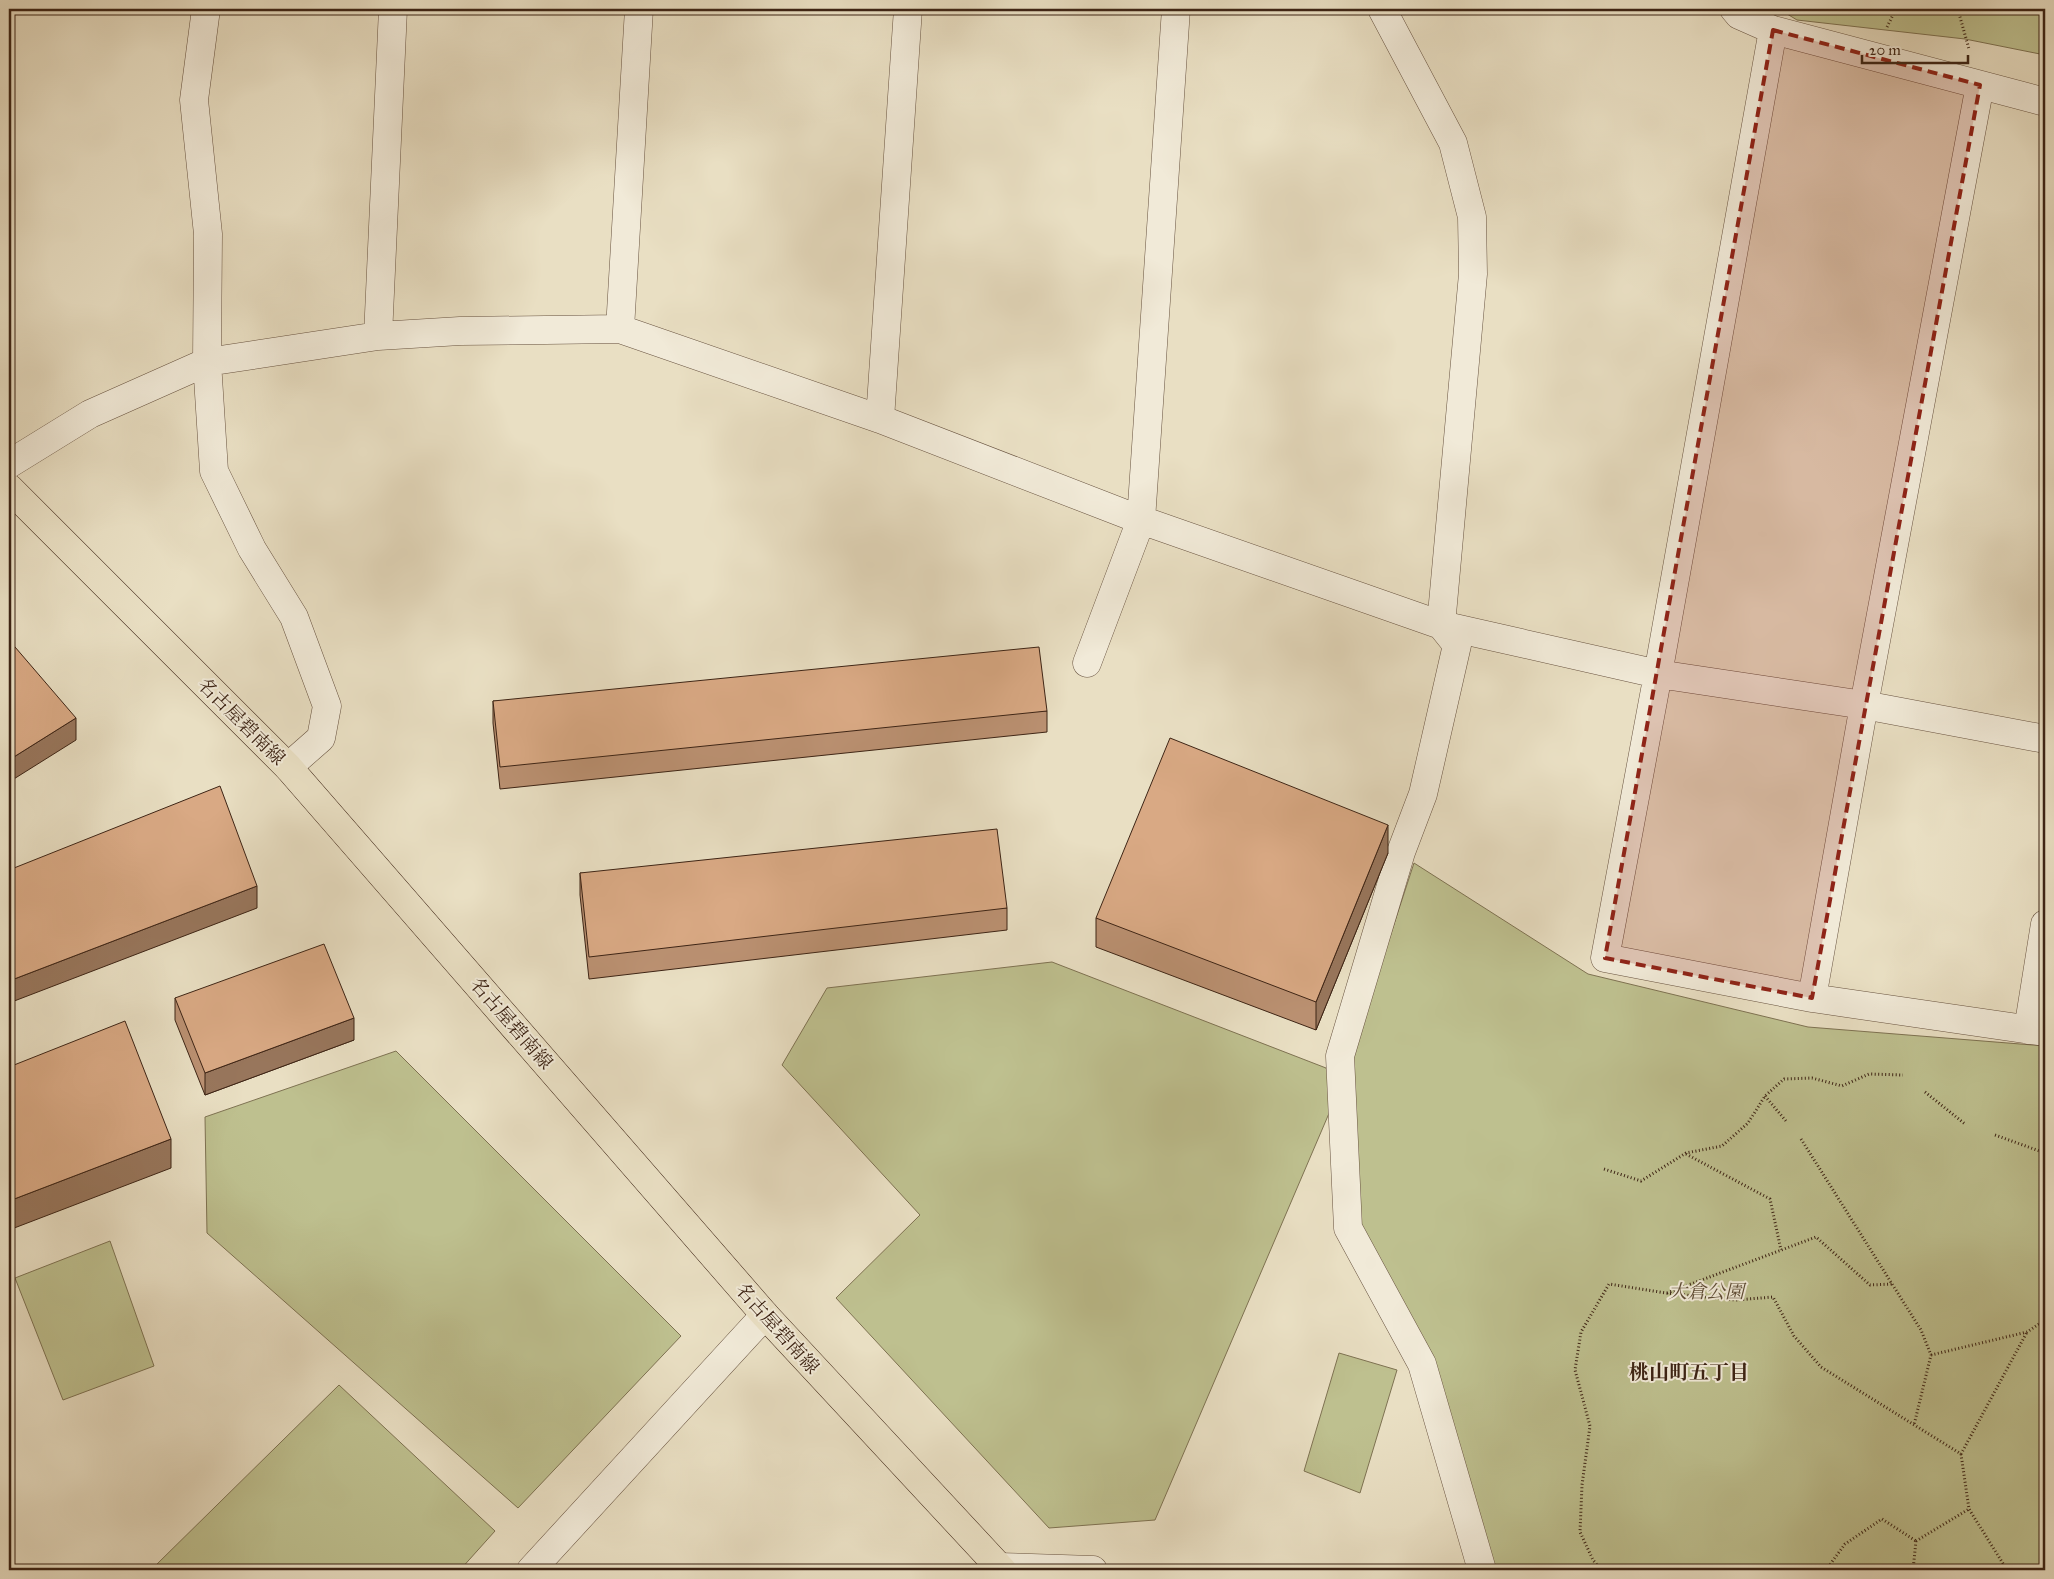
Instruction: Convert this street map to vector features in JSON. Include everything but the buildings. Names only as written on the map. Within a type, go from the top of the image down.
[{"type":"main road","name":"名古屋碧南線","points":[[9,488],[288,767],[765,1315],[1001,1568]]},
{"type":"street","points":[[206,9],[194,100],[208,234],[207,362],[214,471],[252,550],[294,617],[327,706],[322,738],[288,767]]},
{"type":"street","points":[[378,336],[393,9]]},
{"type":"street","points":[[620,329],[639,9]]},
{"type":"street","points":[[880,419],[908,9]]},
{"type":"street","points":[[1087,663],[1141,520],[1176,9]]},
{"type":"street","points":[[1382,9],[1453,143],[1472,217],[1474,274],[1441,625],[1457,645],[1423,794],[1401,852],[1340,1056],[1348,1228],[1422,1364],[1482,1570]]},
{"type":"street","points":[[1734,9],[1739,16],[1773,30],[2045,102]]},
{"type":"street","points":[[1773,30],[1658,674],[1605,958],[1812,998],[2037,1031],[2045,924]]},
{"type":"street","points":[[1812,998],[1864,705],[1980,85]]},
{"type":"street","points":[[9,464],[90,414],[207,362],[378,336],[460,331],[620,329],[880,419],[1141,520],[1441,625],[1658,674],[1864,705],[2045,739]]},
{"type":"street","points":[[531,1570],[765,1315]]},
{"type":"street","points":[[1001,1568],[1093,1570]]},
{"type":"path","points":[[1885,30],[1896,9]]},
{"type":"path","points":[[1953,9],[1961,9]]},
{"type":"path","points":[[1604,1169],[1641,1181],[1686,1153],[1722,1146],[1748,1123],[1765,1096],[1784,1079],[1812,1078],[1842,1086],[1868,1074],[1903,1075]]},
{"type":"path","points":[[1925,1092],[1966,1124]]},
{"type":"path","points":[[1765,1096],[1786,1121]]},
{"type":"path","points":[[1995,1135],[2045,1154]]},
{"type":"path","points":[[1801,1139],[1921,1330],[1931,1355],[1914,1425]]},
{"type":"path","points":[[1686,1153],[1770,1199],[1781,1250]]},
{"type":"path","points":[[1666,1293],[1816,1238],[1870,1285],[1892,1284]]},
{"type":"path","points":[[1601,1570],[1593,1560],[1580,1532],[1582,1485],[1590,1426],[1575,1370],[1581,1332],[1609,1284],[1666,1293],[1736,1300],[1772,1297],[1794,1336],[1821,1367],[1961,1454]]},
{"type":"path","points":[[1931,1355],[2027,1332],[2045,1320]]},
{"type":"path","points":[[2007,1570],[1969,1509],[1961,1454],[2027,1332]]},
{"type":"path","points":[[1916,1541],[1969,1509]]},
{"type":"path","points":[[1826,1570],[1845,1544],[1882,1519],[1916,1541]]},
{"type":"path","points":[[1912,1570],[1916,1541]]},
{"type":"highlighted area","points":[[1773,30],[1980,85],[1812,998],[1605,958]]},
{"type":"green space","points":[[1779,9],[2045,9],[2045,55],[1965,39],[1797,20]]},
{"type":"green space","name":"大倉公園","points":[[1414,863],[1588,974],[1808,1027],[2045,1046],[2045,1570],[1495,1570],[1435,1362],[1359,1227],[1350,1059]]},
{"type":"green space","points":[[1052,962],[1326,1068],[1336,1097],[1155,1520],[1049,1528],[836,1298],[920,1215],[782,1065],[827,988]]},
{"type":"green space","points":[[396,1051],[681,1336],[518,1508],[207,1233],[205,1117]]},
{"type":"green space","points":[[110,1241],[154,1366],[63,1400],[15,1278]]},
{"type":"green space","points":[[1339,1353],[1397,1370],[1360,1493],[1304,1471]]},
{"type":"green space","points":[[339,1385],[495,1531],[460,1570],[158,1570],[155,1566]]},
{"type":"district","name":"桃山町五丁目","points":[[1689,1372]]}]
